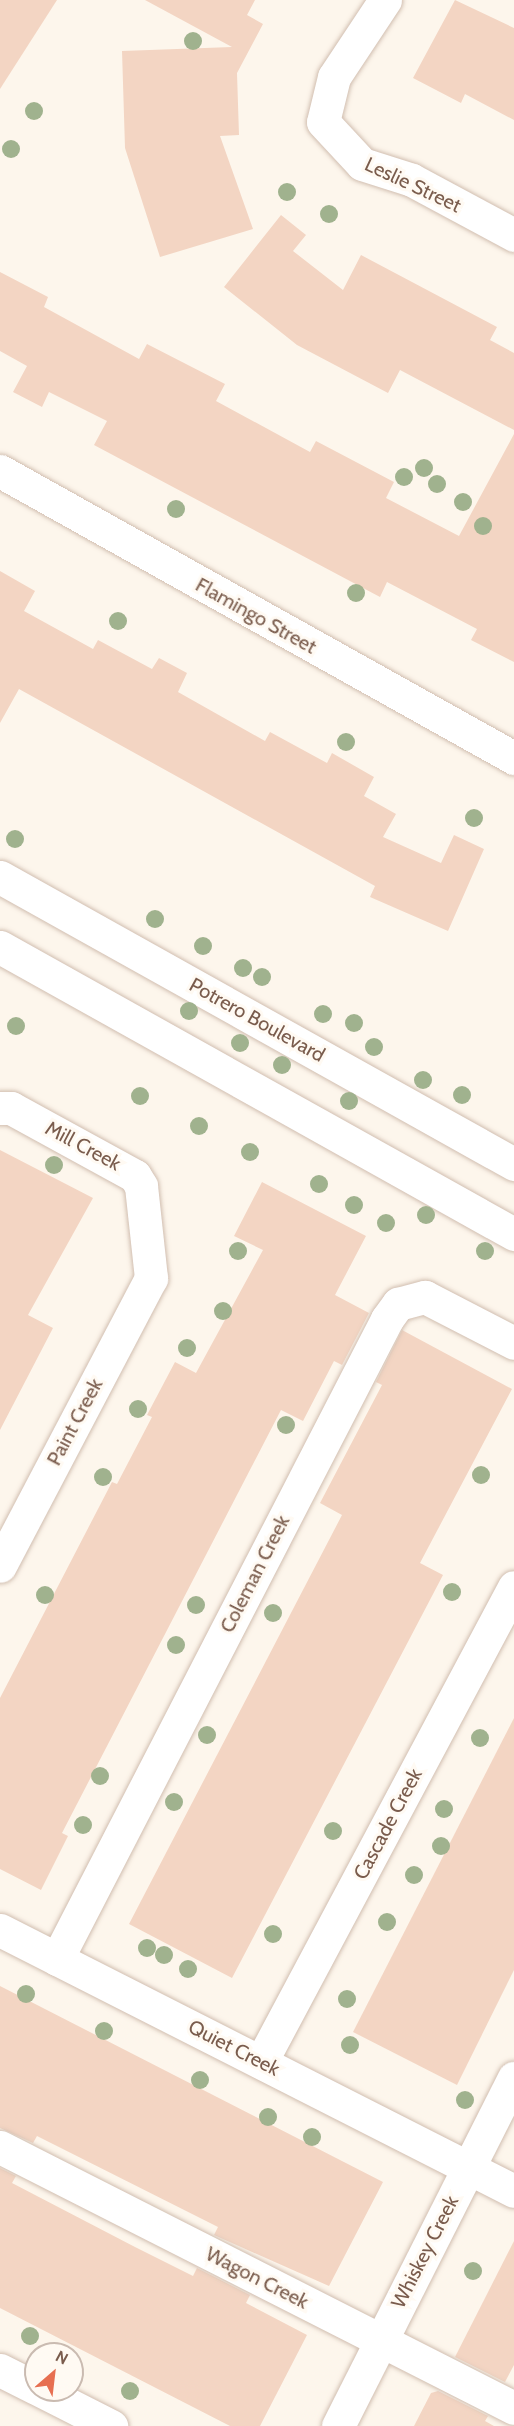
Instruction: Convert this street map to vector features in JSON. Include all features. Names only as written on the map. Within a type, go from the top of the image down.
[{"type":"street","name":"Leslie Street","points":[[385,0],[334,77],[323,122],[362,164],[412,180],[514,235]]},
{"type":"street","name":"Flamingo Street","points":[[0,471],[514,758]]},
{"type":"street","name":"Potrero Boulevard","points":[[0,877],[514,1164]]},
{"type":"street","points":[[0,947],[514,1234]]},
{"type":"street","name":"Mill Creek","points":[[0,1108],[11,1108],[135,1176],[141,1186],[151,1278]]},
{"type":"street","name":"Paint Creek","points":[[0,1566],[151,1278]]},
{"type":"street","name":"Coleman Creek","points":[[57,1959],[387,1319],[398,1304],[425,1297],[514,1343]]},
{"type":"street","name":"Cascade Creek","points":[[261,2062],[514,1587]]},
{"type":"street","name":"Quiet Creek","points":[[0,1930],[514,2191]]},
{"type":"street","name":"Whiskey Creek","points":[[338,2426],[514,2078]]},
{"type":"street","name":"Wagon Creek","points":[[0,2147],[514,2408]]},
{"type":"street","points":[[0,2370],[24,2382]]},
{"type":"street","points":[[64,2402],[111,2426]]},
{"type":"building","points":[[0,0],[57,0],[0,89]]},
{"type":"building","points":[[145,0],[255,0],[247,15],[263,24],[237,73],[239,135],[220,136],[253,229],[160,257],[125,148],[122,51],[232,47]]},
{"type":"building","points":[[455,0],[514,28],[514,120],[465,94],[461,103],[413,78]]},
{"type":"building","points":[[281,215],[306,235],[293,251],[343,290],[361,255],[497,327],[490,340],[514,353],[514,430],[400,370],[388,393],[297,345],[224,287]]},
{"type":"building","points":[[0,272],[48,297],[44,307],[139,359],[147,344],[225,384],[216,401],[310,452],[316,441],[394,482],[386,498],[459,536],[514,434],[514,662],[471,640],[477,629],[387,582],[380,597],[94,445],[107,421],[49,392],[42,407],[13,392],[27,366],[0,351]]},
{"type":"building","points":[[0,571],[35,591],[24,611],[93,649],[98,640],[152,669],[159,658],[187,673],[178,692],[265,741],[270,732],[327,763],[332,753],[374,777],[364,796],[396,814],[383,837],[441,863],[454,835],[484,849],[448,931],[370,897],[375,886],[19,689],[0,723]]},
{"type":"building","points":[[0,1150],[93,1198],[28,1315],[53,1328],[0,1430]]},
{"type":"building","points":[[262,1182],[366,1236],[335,1295],[369,1313],[342,1365],[334,1361],[303,1421],[281,1410],[62,1833],[68,1836],[41,1890],[0,1869],[0,1698],[112,1482],[117,1484],[152,1417],[147,1415],[175,1362],[196,1373],[263,1250],[234,1236]]},
{"type":"building","points":[[402,1330],[512,1389],[420,1563],[443,1575],[232,1978],[129,1924],[342,1515],[320,1503],[382,1385],[376,1382]]},
{"type":"building","points":[[514,1718],[514,1970],[457,2085],[353,2032]]},
{"type":"building","points":[[0,1986],[383,2182],[329,2286],[214,2235],[218,2227],[37,2136],[33,2143],[0,2128]]},
{"type":"building","points":[[0,2168],[16,2176],[12,2183],[135,2247],[193,2276],[197,2268],[250,2295],[246,2303],[307,2335],[260,2426],[230,2426],[84,2351],[84,2342],[66,2342],[0,2308]]},
{"type":"building","points":[[514,2241],[514,2365],[505,2382],[455,2357]]},
{"type":"building","points":[[438,2391],[488,2416],[485,2421],[494,2426],[414,2426],[431,2393]]}]
